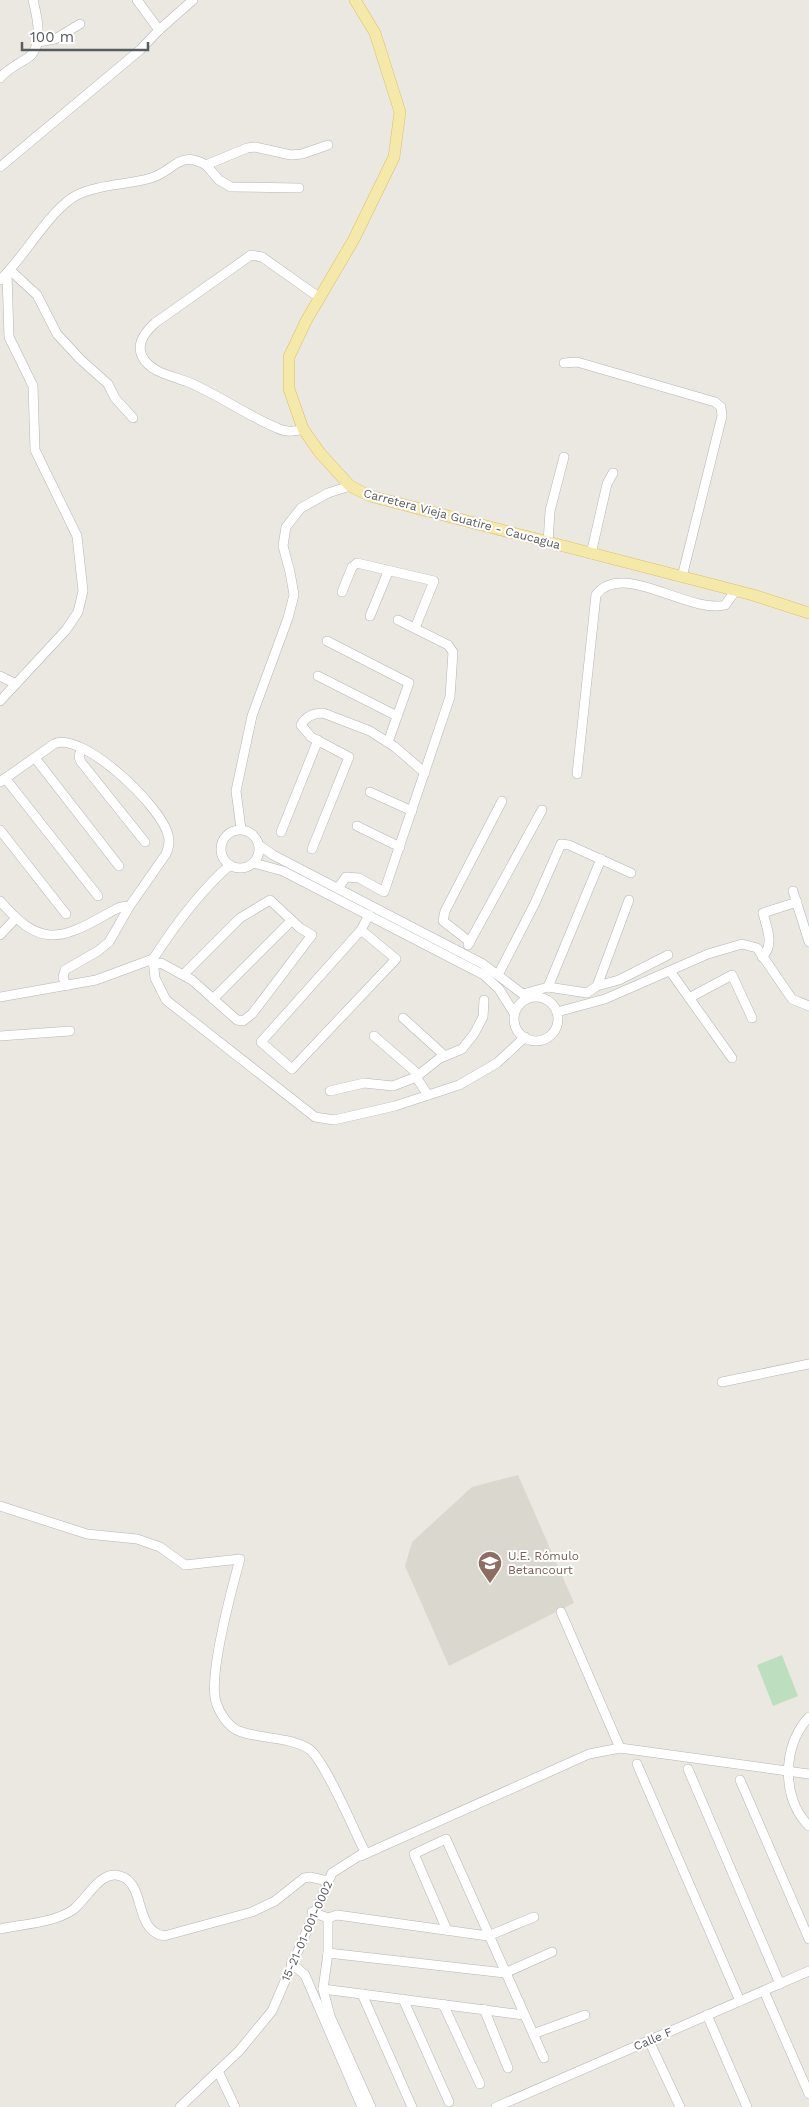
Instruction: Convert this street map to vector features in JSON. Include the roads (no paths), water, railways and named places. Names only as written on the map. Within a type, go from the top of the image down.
[{"type":"main road","name":"Carretera Vieja Guatire - Caucagua","points":[[355,0],[375,33],[400,112],[394,157],[354,239],[289,357],[289,389],[303,430],[335,472],[350,486],[370,496],[736,590],[809,613]]},
{"type":"street","points":[[0,78],[8,70],[30,56],[38,42],[33,0]]},
{"type":"street","points":[[137,0],[159,30]]},
{"type":"street","points":[[0,167],[140,50],[159,30],[194,0]]},
{"type":"street","points":[[38,42],[49,41],[80,24]]},
{"type":"street","points":[[206,165],[247,148],[256,147],[291,155],[302,154],[328,145]]},
{"type":"street","points":[[0,280],[9,272],[56,213],[76,196],[102,188],[150,178],[184,158],[194,159],[206,165],[219,180],[231,187],[299,188]]},
{"type":"street","points":[[303,430],[292,431],[278,428],[206,390],[157,371],[144,360],[141,347],[145,334],[155,323],[251,255],[262,257],[320,298]]},
{"type":"street","points":[[9,272],[37,295],[57,334],[80,359],[108,384],[116,398],[133,418]]},
{"type":"street","points":[[0,701],[14,683],[66,630],[78,612],[83,591],[79,544],[74,527],[35,450],[34,391],[9,337],[9,272]]},
{"type":"street","points":[[564,363],[577,362],[715,402],[721,407],[722,416],[682,577]]},
{"type":"street","points":[[548,543],[550,511],[564,458]]},
{"type":"street","points":[[590,554],[607,484],[613,472]]},
{"type":"street","points":[[241,830],[236,791],[252,716],[288,618],[294,595],[283,546],[286,527],[301,508],[328,493],[350,486]]},
{"type":"street","points":[[342,592],[352,567],[357,563],[388,572],[434,581],[415,628]]},
{"type":"street","points":[[370,616],[388,572]]},
{"type":"street","points":[[577,774],[596,595],[602,588],[618,582],[633,584],[700,606],[715,608],[725,605],[736,590]]},
{"type":"street","points":[[338,888],[346,877],[359,878],[384,892],[450,697],[453,652],[448,645],[398,620]]},
{"type":"street","points":[[327,641],[409,683],[388,742]]},
{"type":"street","points":[[0,676],[14,683]]},
{"type":"street","points":[[318,676],[397,716]]},
{"type":"street","points":[[312,849],[349,757],[307,733],[301,725],[305,718],[315,713],[323,713],[370,730],[388,742],[424,773]]},
{"type":"street","points":[[281,832],[318,740]]},
{"type":"street","points":[[66,986],[63,977],[65,970],[104,947],[166,854],[169,845],[168,834],[158,814],[135,788],[100,760],[81,748],[62,742],[54,744],[3,780],[98,896]]},
{"type":"street","points":[[81,748],[79,757],[81,762],[145,842]]},
{"type":"street","points":[[35,758],[119,866]]},
{"type":"street","points":[[370,792],[412,811]]},
{"type":"street","points":[[470,942],[443,921],[445,911],[502,801]]},
{"type":"street","points":[[463,953],[542,810]]},
{"type":"street","points":[[357,826],[400,847]]},
{"type":"street","points":[[0,830],[66,914]]},
{"type":"street","points":[[254,862],[283,871],[484,976],[499,989],[514,1013],[516,1027],[524,1038],[532,1040],[546,1038],[556,1027],[557,1012],[548,1000],[535,996],[525,996],[498,975],[463,953],[273,855],[259,845],[252,834],[241,830],[229,833],[222,843],[222,856],[230,865],[242,868],[254,862],[260,851],[259,845]]},
{"type":"street","points":[[498,975],[527,921],[561,844],[631,873]]},
{"type":"street","points":[[548,987],[601,859]]},
{"type":"street","points":[[230,865],[211,882],[153,962],[155,978],[166,1000],[314,1117],[334,1120],[395,1106],[459,1085],[497,1063],[524,1038]]},
{"type":"street","points":[[793,891],[809,942]]},
{"type":"street","points":[[0,900],[16,918],[35,931],[51,936],[79,930],[119,907],[129,907]]},
{"type":"street","points":[[0,997],[96,980],[153,962],[161,963],[183,975],[237,1020],[243,1021],[252,1014],[312,935],[291,922],[270,900],[240,918],[183,975]]},
{"type":"street","points":[[597,986],[629,900]]},
{"type":"street","points":[[762,957],[768,952],[770,943],[763,913],[797,902]]},
{"type":"street","points":[[361,930],[396,959],[292,1069],[261,1042],[361,930],[369,915]]},
{"type":"street","points":[[0,935],[16,918]]},
{"type":"street","points":[[213,999],[291,922]]},
{"type":"street","points":[[557,1012],[604,999],[708,954],[742,944],[757,948],[792,1000],[809,1006]]},
{"type":"street","points":[[514,1013],[525,996],[548,987],[587,993],[597,986],[619,980],[668,955]]},
{"type":"street","points":[[670,970],[732,1058]]},
{"type":"street","points":[[689,998],[732,975],[752,1018]]},
{"type":"street","points":[[330,1091],[364,1083],[393,1086],[418,1076],[445,1056],[462,1049],[474,1034],[483,1017],[484,1000]]},
{"type":"street","points":[[403,1018],[445,1056]]},
{"type":"street","points":[[0,1036],[70,1031]]},
{"type":"street","points":[[374,1036],[418,1076],[428,1095]]},
{"type":"street","points":[[722,1382],[809,1364]]},
{"type":"street","name":"15-21-01-001-0002","points":[[0,1506],[87,1534],[137,1539],[160,1547],[185,1565],[240,1559],[228,1601],[221,1640],[216,1671],[216,1701],[227,1722],[238,1730],[297,1743],[310,1749],[325,1770],[365,1852],[332,1873],[272,2011],[239,2051],[179,2107]]},
{"type":"street","points":[[561,1612],[620,1748]]},
{"type":"street","points":[[809,1717],[797,1734],[786,1772],[789,1789],[796,1808],[809,1826]]},
{"type":"street","points":[[179,2107],[252,2040],[260,2029],[272,2009],[312,1912],[328,1880],[339,1870],[362,1855],[589,1754],[620,1748],[809,1774]]},
{"type":"street","points":[[637,1764],[740,2001]]},
{"type":"street","points":[[688,1769],[780,1984]]},
{"type":"street","points":[[740,1780],[809,1939]]},
{"type":"street","points":[[447,1930],[414,1854],[446,1839],[544,2058]]},
{"type":"street","points":[[0,1929],[66,1914],[81,1903],[97,1883],[113,1876],[125,1878],[131,1884],[148,1925],[155,1934],[164,1936],[260,1909],[304,1878],[328,1880]]},
{"type":"street","points":[[312,1912],[328,1918],[337,1915],[488,1936],[534,1917]]},
{"type":"street","points":[[328,1918],[328,1953],[323,1989],[330,2016],[371,2107]]},
{"type":"street","points":[[328,1953],[506,1973],[552,1952]]},
{"type":"street","points":[[291,1963],[304,1975],[362,2107]]},
{"type":"street","name":"Calle F","points":[[496,2107],[809,1971]]},
{"type":"street","points":[[323,1989],[524,2014]]},
{"type":"street","points":[[764,1991],[809,2094]]},
{"type":"street","points":[[362,1994],[412,2107]]},
{"type":"street","points":[[403,1999],[449,2102]]},
{"type":"street","points":[[443,2004],[480,2084]]},
{"type":"street","points":[[484,2009],[508,2068]]},
{"type":"street","points":[[533,2034],[585,2015]]},
{"type":"street","points":[[707,2016],[748,2107]]},
{"type":"street","points":[[649,2041],[680,2107]]},
{"type":"street","points":[[218,2071],[235,2107]]},
{"type":"place","name":"U.E. Rómulo Betancourt","points":[[490,1584]]}]
